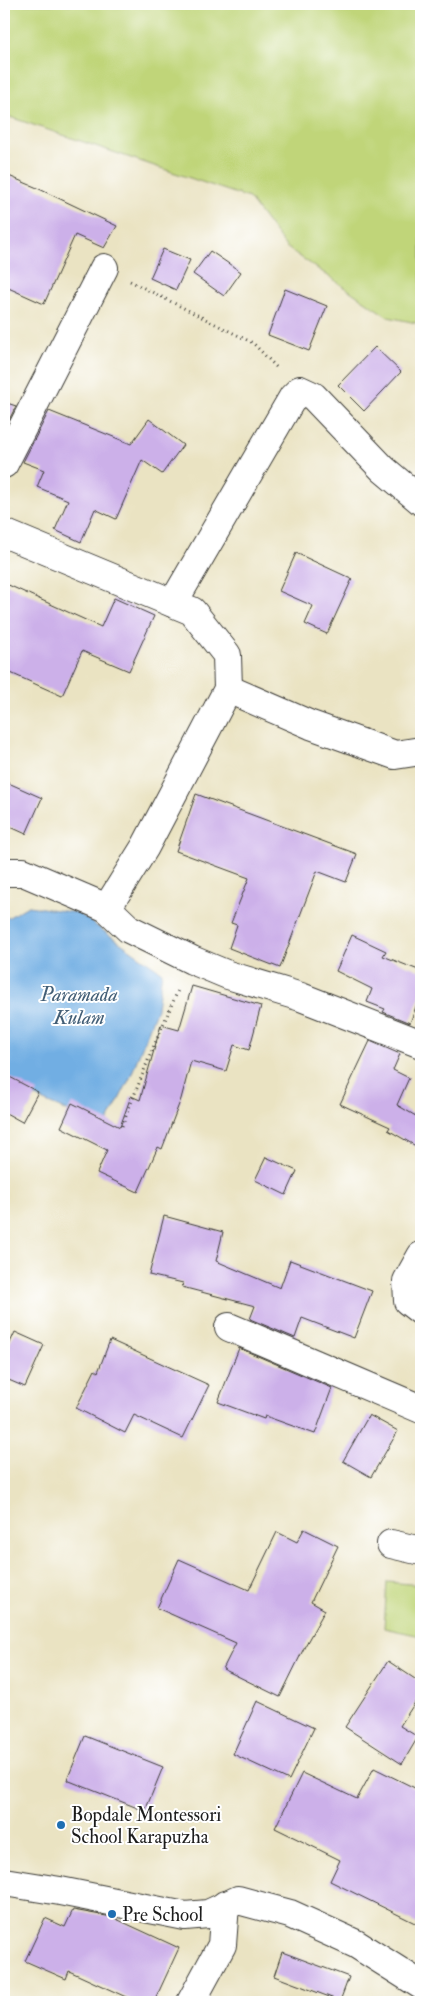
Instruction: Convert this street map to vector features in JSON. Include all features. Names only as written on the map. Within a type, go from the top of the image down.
[{"type":"street","points":[[4,464],[104,268]]},
{"type":"street","points":[[173,602],[293,397],[300,390],[313,396],[383,469],[421,501]]},
{"type":"street","points":[[4,533],[192,611],[227,655],[228,689],[145,847],[107,908]]},
{"type":"street","points":[[228,689],[311,725],[395,755],[421,751]]},
{"type":"street","points":[[4,872],[23,872],[107,908],[129,929],[192,960],[228,975],[301,997],[421,1044]]},
{"type":"street","points":[[421,1256],[406,1282],[408,1301],[421,1311]]},
{"type":"street","points":[[229,1327],[421,1409]]},
{"type":"street","points":[[391,1544],[421,1551]]},
{"type":"street","points":[[4,1882],[185,1916],[208,1914],[238,1900],[290,1914],[356,1944],[421,1986]]},
{"type":"street","points":[[191,2002],[222,1945],[225,1906]]},
{"type":"path","points":[[104,268],[253,343],[300,390]]},
{"type":"path","points":[[122,1126],[153,1048],[192,960]]},
{"type":"green space","points":[[4,4],[421,4],[421,324],[388,317],[286,247],[249,198],[4,115]]},
{"type":"green space","points":[[387,1582],[421,1585],[421,1636],[384,1628]]},
{"type":"water","name":"Paramada Kulam","points":[[28,906],[78,913],[162,972],[157,1008],[130,1078],[105,1127],[39,1099],[4,1076],[4,920]]},
{"type":"building","points":[[4,174],[117,226],[104,248],[75,235],[44,304],[4,286]]},
{"type":"building","points":[[163,249],[190,260],[176,290],[150,278]]},
{"type":"building","points":[[210,251],[241,272],[224,296],[193,274]]},
{"type":"building","points":[[285,289],[327,306],[309,351],[268,335]]},
{"type":"building","points":[[375,347],[401,372],[364,411],[338,385]]},
{"type":"building","points":[[4,402],[16,406],[4,430]]},
{"type":"building","points":[[49,411],[131,444],[149,419],[183,445],[162,474],[142,460],[116,519],[95,509],[81,542],[55,530],[68,500],[37,487],[44,470],[23,462]]},
{"type":"building","points":[[296,553],[352,579],[327,634],[305,624],[313,606],[279,591]]},
{"type":"building","points":[[4,583],[101,627],[114,598],[154,616],[129,671],[82,651],[62,696],[4,670]]},
{"type":"building","points":[[4,781],[42,798],[26,834],[4,824]]},
{"type":"building","points":[[196,794],[357,854],[346,882],[317,871],[280,968],[229,948],[237,925],[231,923],[249,878],[176,851]]},
{"type":"building","points":[[352,935],[386,951],[383,956],[421,971],[421,993],[410,1023],[383,1012],[385,1009],[367,1002],[372,989],[336,971]]},
{"type":"building","points":[[192,986],[261,1006],[249,1050],[234,1045],[226,1071],[191,1061],[181,1099],[162,1149],[158,1147],[138,1192],[97,1173],[107,1150],[61,1127],[72,1103],[120,1127],[131,1096],[140,1100],[161,1025],[179,1030]]},
{"type":"building","points":[[370,1041],[400,1054],[393,1070],[409,1078],[397,1105],[421,1119],[421,1149],[388,1130],[390,1127],[340,1104]]},
{"type":"building","points":[[4,1074],[38,1092],[22,1122],[4,1112]]},
{"type":"building","points":[[266,1157],[297,1171],[286,1195],[255,1180]]},
{"type":"building","points":[[164,1216],[223,1232],[216,1261],[280,1288],[290,1260],[372,1291],[354,1338],[302,1318],[295,1338],[250,1319],[255,1306],[182,1287],[183,1283],[149,1275]]},
{"type":"building","points":[[15,1332],[44,1345],[25,1387],[4,1378],[4,1356]]},
{"type":"building","points":[[110,1340],[209,1385],[183,1438],[134,1415],[125,1433],[76,1408],[95,1370],[98,1372]]},
{"type":"building","points":[[239,1348],[332,1388],[315,1434],[265,1416],[264,1419],[218,1402]]},
{"type":"building","points":[[369,1415],[398,1431],[371,1477],[343,1461]]},
{"type":"building","points":[[304,1529],[338,1546],[311,1602],[325,1610],[280,1697],[223,1669],[236,1643],[157,1608],[179,1559],[249,1590],[277,1532],[297,1542]]},
{"type":"building","points":[[388,1661],[421,1683],[421,1693],[400,1726],[418,1737],[402,1764],[345,1727]]},
{"type":"building","points":[[257,1701],[314,1728],[289,1780],[233,1754]]},
{"type":"building","points":[[85,1736],[163,1767],[145,1811],[67,1780]]},
{"type":"building","points":[[374,1768],[421,1791],[421,1926],[330,1881],[340,1860],[275,1828],[302,1773],[357,1799]]},
{"type":"building","points":[[73,1910],[112,1917],[179,1948],[154,2002],[137,2002],[69,1971],[66,1979],[25,1961],[45,1918],[65,1927]]},
{"type":"building","points":[[282,1952],[349,1977],[340,2001],[274,1976]]},
{"type":"place","name":"Bopdale Montessori School Karapuzha","points":[[61,1825]]},
{"type":"place","name":"Pre School","points":[[112,1914]]}]
